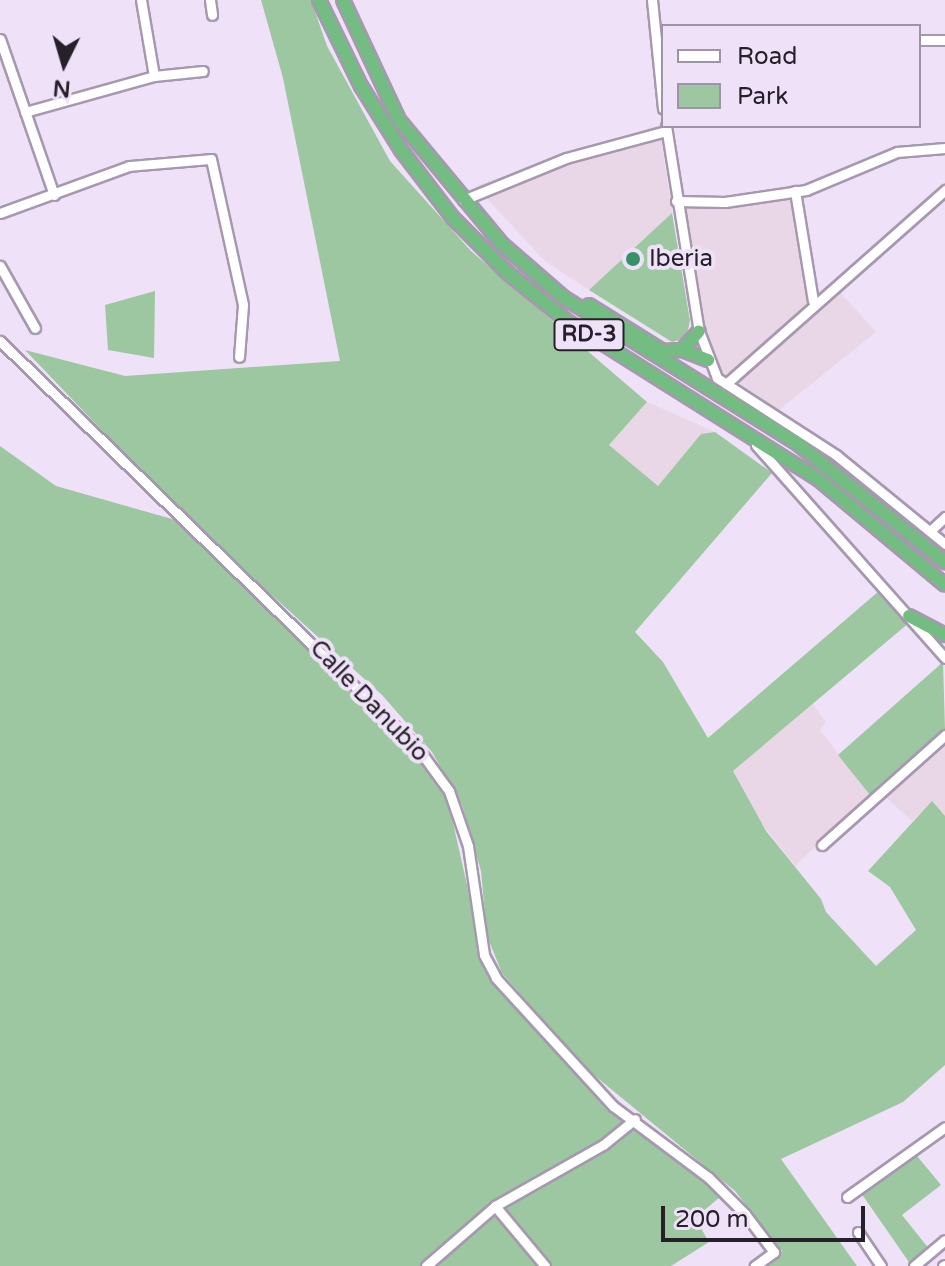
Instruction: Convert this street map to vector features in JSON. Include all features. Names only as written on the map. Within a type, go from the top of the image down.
[{"type":"highway","name":"RD-3","points":[[319,0],[361,86],[401,150],[478,244],[567,321],[739,426],[818,479],[945,585]]},
{"type":"highway","name":"RD-3","points":[[343,0],[399,120],[491,232],[563,297],[798,444],[945,562]]},
{"type":"highway","points":[[491,232],[566,291],[663,351],[682,350],[708,360]]},
{"type":"highway","points":[[682,350],[699,331]]},
{"type":"highway","points":[[909,616],[945,635]]},
{"type":"street","points":[[141,0],[154,76]]},
{"type":"street","points":[[210,0],[212,15]]},
{"type":"street","points":[[652,0],[661,82]]},
{"type":"street","points":[[0,39],[54,195]]},
{"type":"street","points":[[921,40],[945,40]]},
{"type":"street","points":[[25,112],[154,76],[203,71]]},
{"type":"street","points":[[463,200],[566,158],[666,128],[699,331],[708,360],[726,384],[836,455],[945,544]]},
{"type":"street","points":[[676,201],[725,202],[820,187],[906,150],[945,148]]},
{"type":"street","points":[[0,213],[129,166],[211,159],[243,305],[239,357]]},
{"type":"street","points":[[726,384],[813,301],[945,190]]},
{"type":"street","points":[[795,191],[813,301]]},
{"type":"street","points":[[0,266],[35,328]]},
{"type":"street","name":"Calle Danubio","points":[[0,341],[417,747],[449,791],[468,846],[484,955],[496,978],[613,1106],[635,1119],[708,1177],[774,1252],[755,1266]]},
{"type":"street","points":[[739,426],[945,658]]},
{"type":"street","points":[[930,531],[945,517]]},
{"type":"street","points":[[822,845],[945,735]]},
{"type":"street","points":[[426,1266],[495,1206],[603,1145],[635,1119]]},
{"type":"street","points":[[847,1197],[945,1127]]},
{"type":"street","points":[[495,1206],[545,1266]]},
{"type":"street","points":[[858,1232],[881,1266]]},
{"type":"street","points":[[914,1266],[945,1240]]},
{"type":"shaded area","points":[[659,125],[672,213],[589,290],[545,261],[475,186]]},
{"type":"shaded area","points":[[792,186],[810,309],[836,288],[876,332],[779,410],[720,370],[709,346],[678,195],[731,196]]},
{"type":"shaded area","points":[[647,402],[715,432],[701,434],[658,486],[609,445]]},
{"type":"shaded area","points":[[813,704],[826,722],[820,730],[870,795],[795,866],[753,812],[733,771]]},
{"type":"shaded area","points":[[945,730],[945,816],[932,802],[912,821],[880,792]]},
{"type":"green space","points":[[261,0],[311,0],[327,46],[390,161],[471,251],[647,402],[609,445],[658,486],[701,434],[715,432],[772,473],[635,632],[663,662],[708,738],[879,591],[910,622],[733,771],[766,831],[821,899],[826,912],[876,966],[916,930],[890,887],[868,871],[932,801],[945,816],[945,1065],[903,1102],[781,1159],[857,1266],[761,1266],[782,1251],[735,1191],[583,1066],[502,973],[487,936],[481,871],[462,805],[432,752],[382,695],[181,513],[25,350],[125,376],[340,361],[283,78]]},
{"type":"green space","points":[[672,213],[690,321],[686,338],[672,342],[589,290]]},
{"type":"green space","points":[[155,291],[154,358],[108,350],[105,305]]},
{"type":"green space","points":[[0,446],[56,486],[179,521],[397,732],[448,801],[487,973],[620,1119],[694,1171],[720,1197],[695,1218],[709,1242],[671,1266],[0,1266]]},
{"type":"green space","points":[[943,662],[945,730],[870,795],[838,755]]},
{"type":"green space","points":[[917,1156],[941,1185],[902,1215],[930,1250],[911,1265],[861,1193]]},
{"type":"place","name":"Iberia","points":[[633,259]]}]
